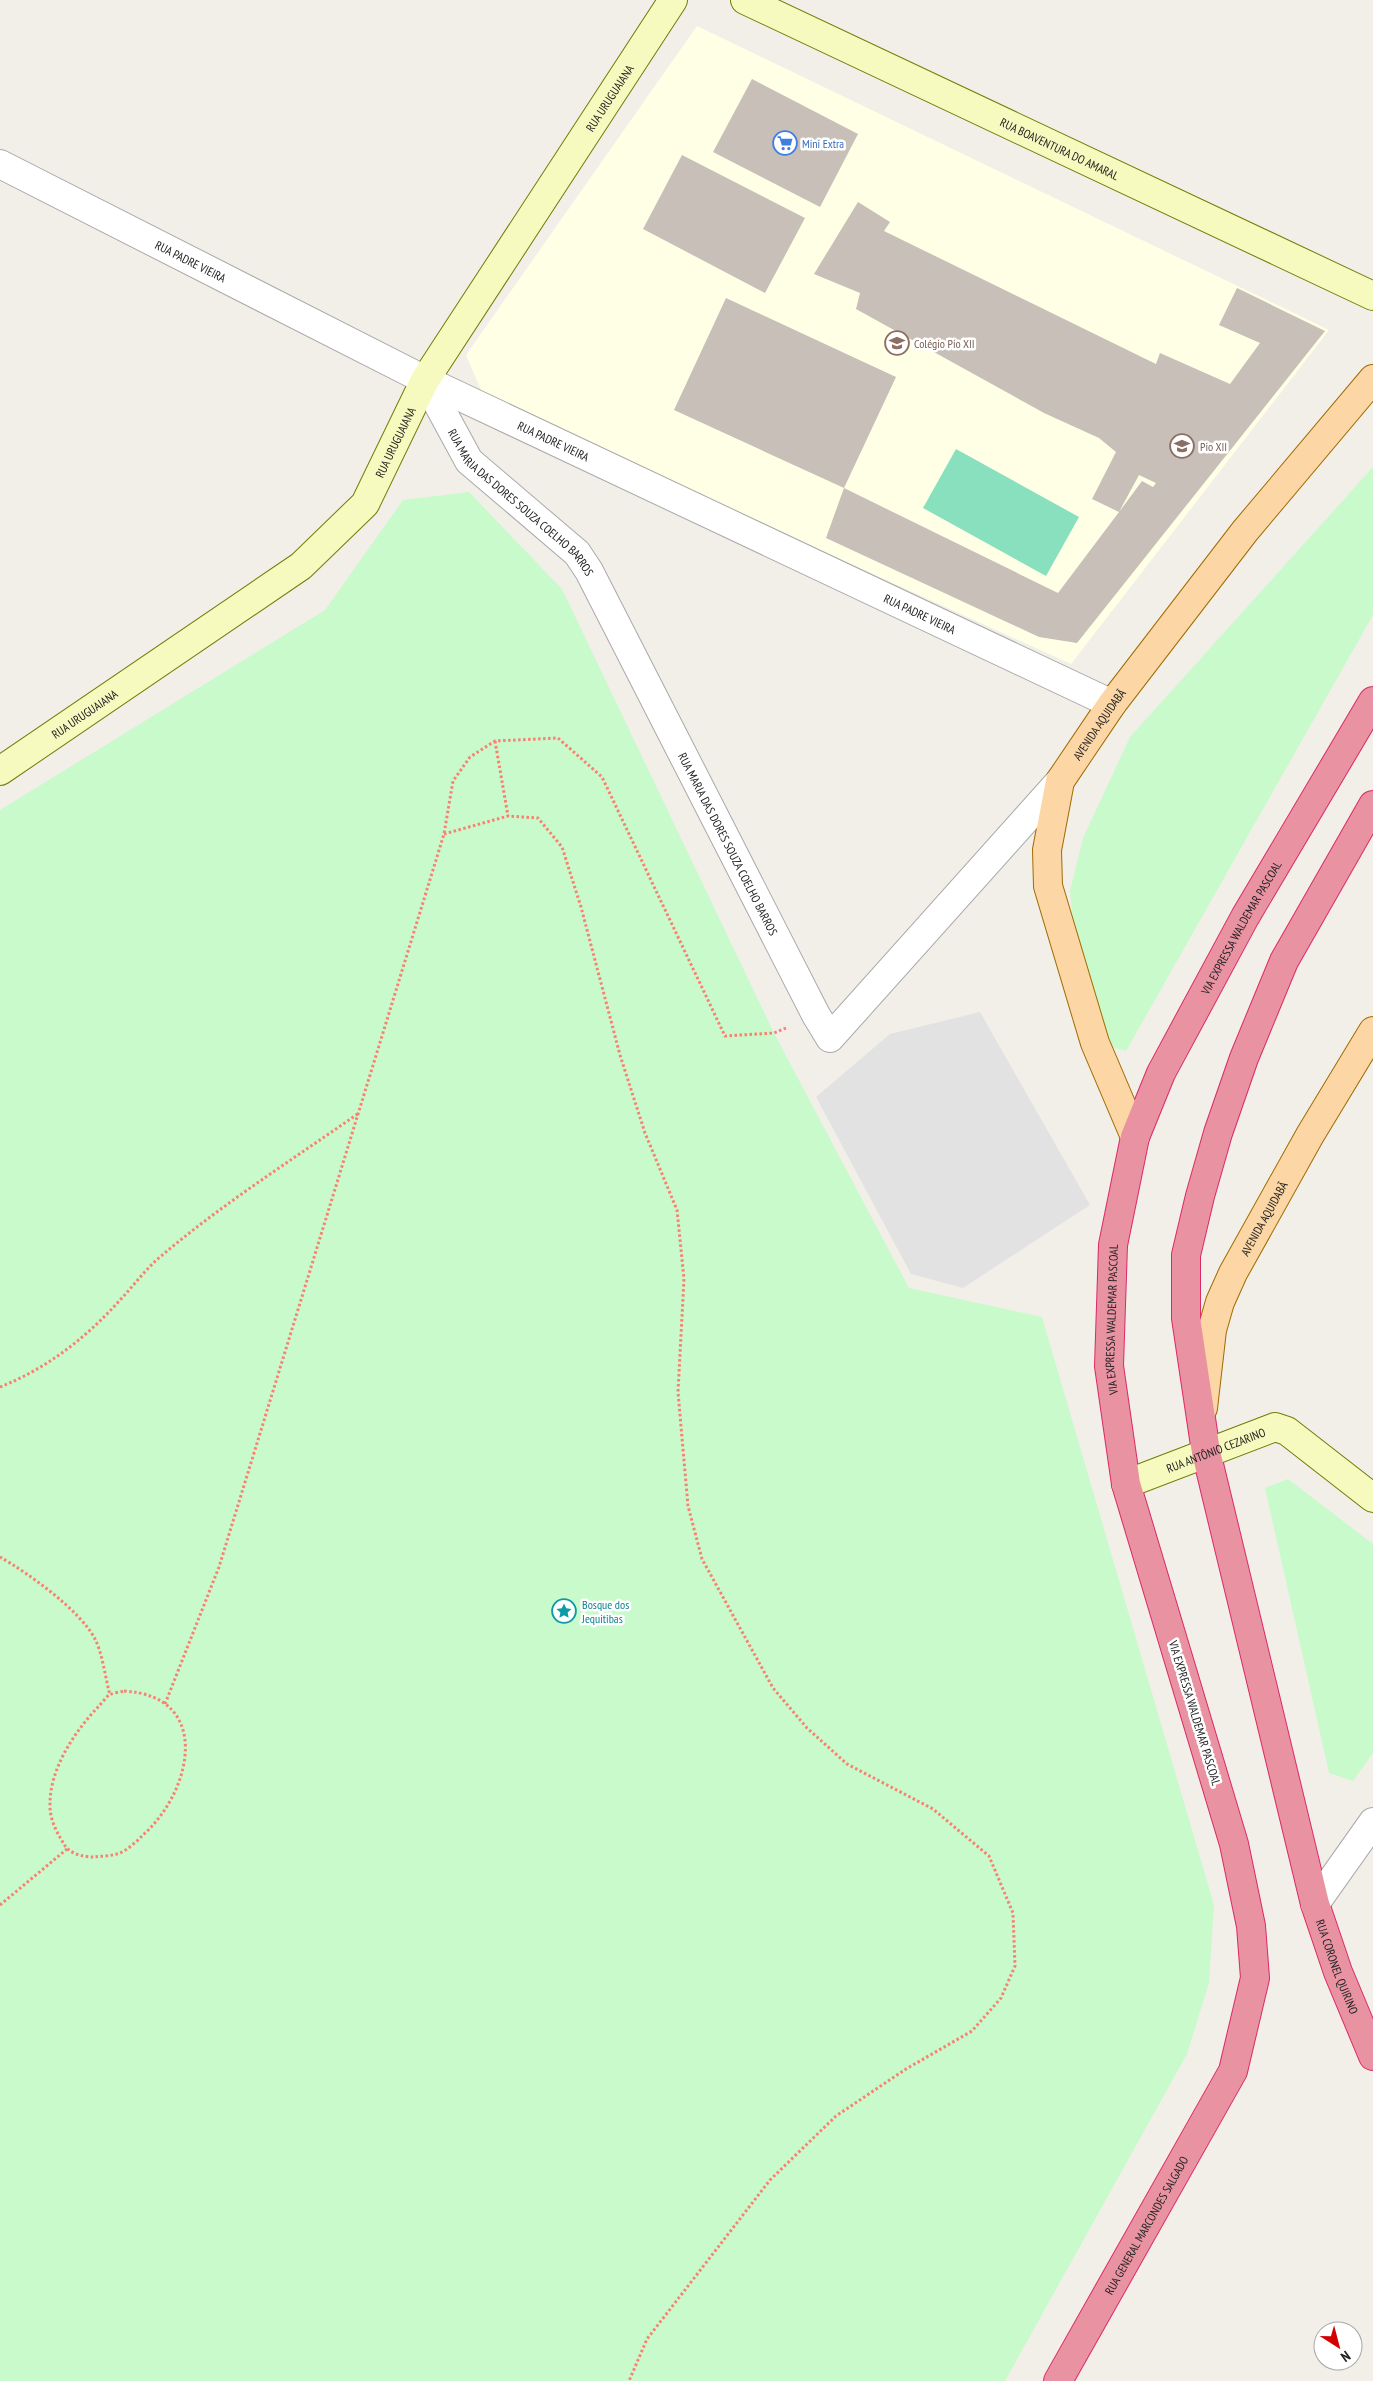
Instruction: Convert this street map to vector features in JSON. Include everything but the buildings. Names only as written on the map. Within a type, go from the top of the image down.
[{"type":"highway","name":"VIA EXPRESSA WALDEMAR PASCOAL","points":[[1233,2071],[1255,1978],[1251,1926],[1234,1844],[1126,1484],[1109,1366],[1113,1245],[1135,1137],[1161,1073],[1244,917],[1373,701]]},
{"type":"highway","points":[[1315,1904],[1206,1452],[1186,1318],[1186,1255],[1200,1196],[1244,1058],[1284,961],[1373,805]]},
{"type":"highway","name":"RUA CORONEL QUIRINO","points":[[1315,1904],[1338,1972],[1373,2056]]},
{"type":"highway","name":"RUA GENERAL MARCONDES SALGADO","points":[[1058,2381],[1233,2071]]},
{"type":"main road","name":"RUA URUGUAIANA","points":[[0,771],[301,566],[364,504],[425,380],[673,0]]},
{"type":"main road","name":"RUA BOAVENTURA DO AMARAL","points":[[745,0],[1373,296]]},
{"type":"main road","name":"AVENIDA AQUIDABÃ","points":[[1135,1137],[1095,1043],[1048,886],[1047,850],[1060,781],[1112,704],[1245,531],[1373,379]]},
{"type":"main road","name":"AVENIDA AQUIDABÃ","points":[[1202,1422],[1212,1330],[1220,1302],[1233,1273],[1310,1135],[1373,1030]]},
{"type":"main road","name":"RUA ANTÔNIO CEZARINO","points":[[1126,1484],[1274,1427],[1281,1428],[1373,1498]]},
{"type":"street","name":"RUA PADRE VIEIRA","points":[[0,164],[425,380],[1112,704]]},
{"type":"street","name":"RUA MARIA DAS DORES SOUZA COELHO BARROS","points":[[425,380],[469,462],[577,553],[589,571],[830,1038],[1060,781]]},
{"type":"street","points":[[1315,1904],[1373,1822]]},
{"type":"path","points":[[166,1704],[219,1567],[360,1112],[444,834],[452,781],[470,757],[495,741],[558,738],[602,777],[725,1036],[774,1033]]},
{"type":"path","points":[[495,741],[508,816]]},
{"type":"path","points":[[444,834],[508,816],[538,818],[562,847],[581,907],[628,1081],[645,1133],[677,1210],[684,1280],[678,1392],[688,1506],[702,1559],[773,1688],[807,1728],[847,1764],[933,1809],[990,1856],[1013,1913],[1015,1966],[1001,1998],[972,2031],[906,2069],[836,2116],[770,2180],[647,2339],[629,2381]]},
{"type":"path","points":[[0,1387],[27,1375],[63,1354],[103,1317],[159,1258],[213,1216],[360,1112]]},
{"type":"path","points":[[0,1557],[23,1570],[61,1601],[95,1639],[110,1695]]},
{"type":"path","points":[[124,1691],[139,1692],[166,1704],[177,1716],[184,1732],[187,1749],[180,1783],[172,1802],[156,1824],[120,1853],[85,1857],[66,1849],[54,1828],[50,1806],[54,1780],[64,1754],[83,1722],[110,1695],[124,1691]]},
{"type":"path","points":[[0,1905],[66,1849]]},
{"type":"shaded area","name":"Colégio Pio XII","points":[[697,26],[1329,330],[1071,664],[484,397],[466,355]]},
{"type":"shaded area","points":[[980,1012],[1090,1205],[963,1288],[911,1274],[816,1097],[890,1034]]},
{"type":"green space","points":[[956,449],[1079,517],[1046,576],[923,508]]},
{"type":"green space","points":[[1373,467],[1373,615],[1126,1051],[1107,1046],[1074,935],[1070,891],[1083,838],[1130,737]]},
{"type":"green space","name":"Bosque dos Jequitibas","points":[[469,492],[562,589],[774,1033],[909,1288],[1042,1317],[1214,1905],[1209,1983],[1187,2054],[1005,2381],[0,2381],[0,810],[325,610],[403,500]]},
{"type":"green space","points":[[1288,1479],[1373,1544],[1373,1753],[1353,1781],[1329,1773],[1265,1488]]},
{"type":"place","name":"Mini Extra","points":[[785,143]]},
{"type":"place","name":"Colégio Pio XII","points":[[897,343]]},
{"type":"place","name":"Pio XII","points":[[1182,446]]},
{"type":"place","name":"Bosque dos Jequitibas","points":[[564,1611]]}]
